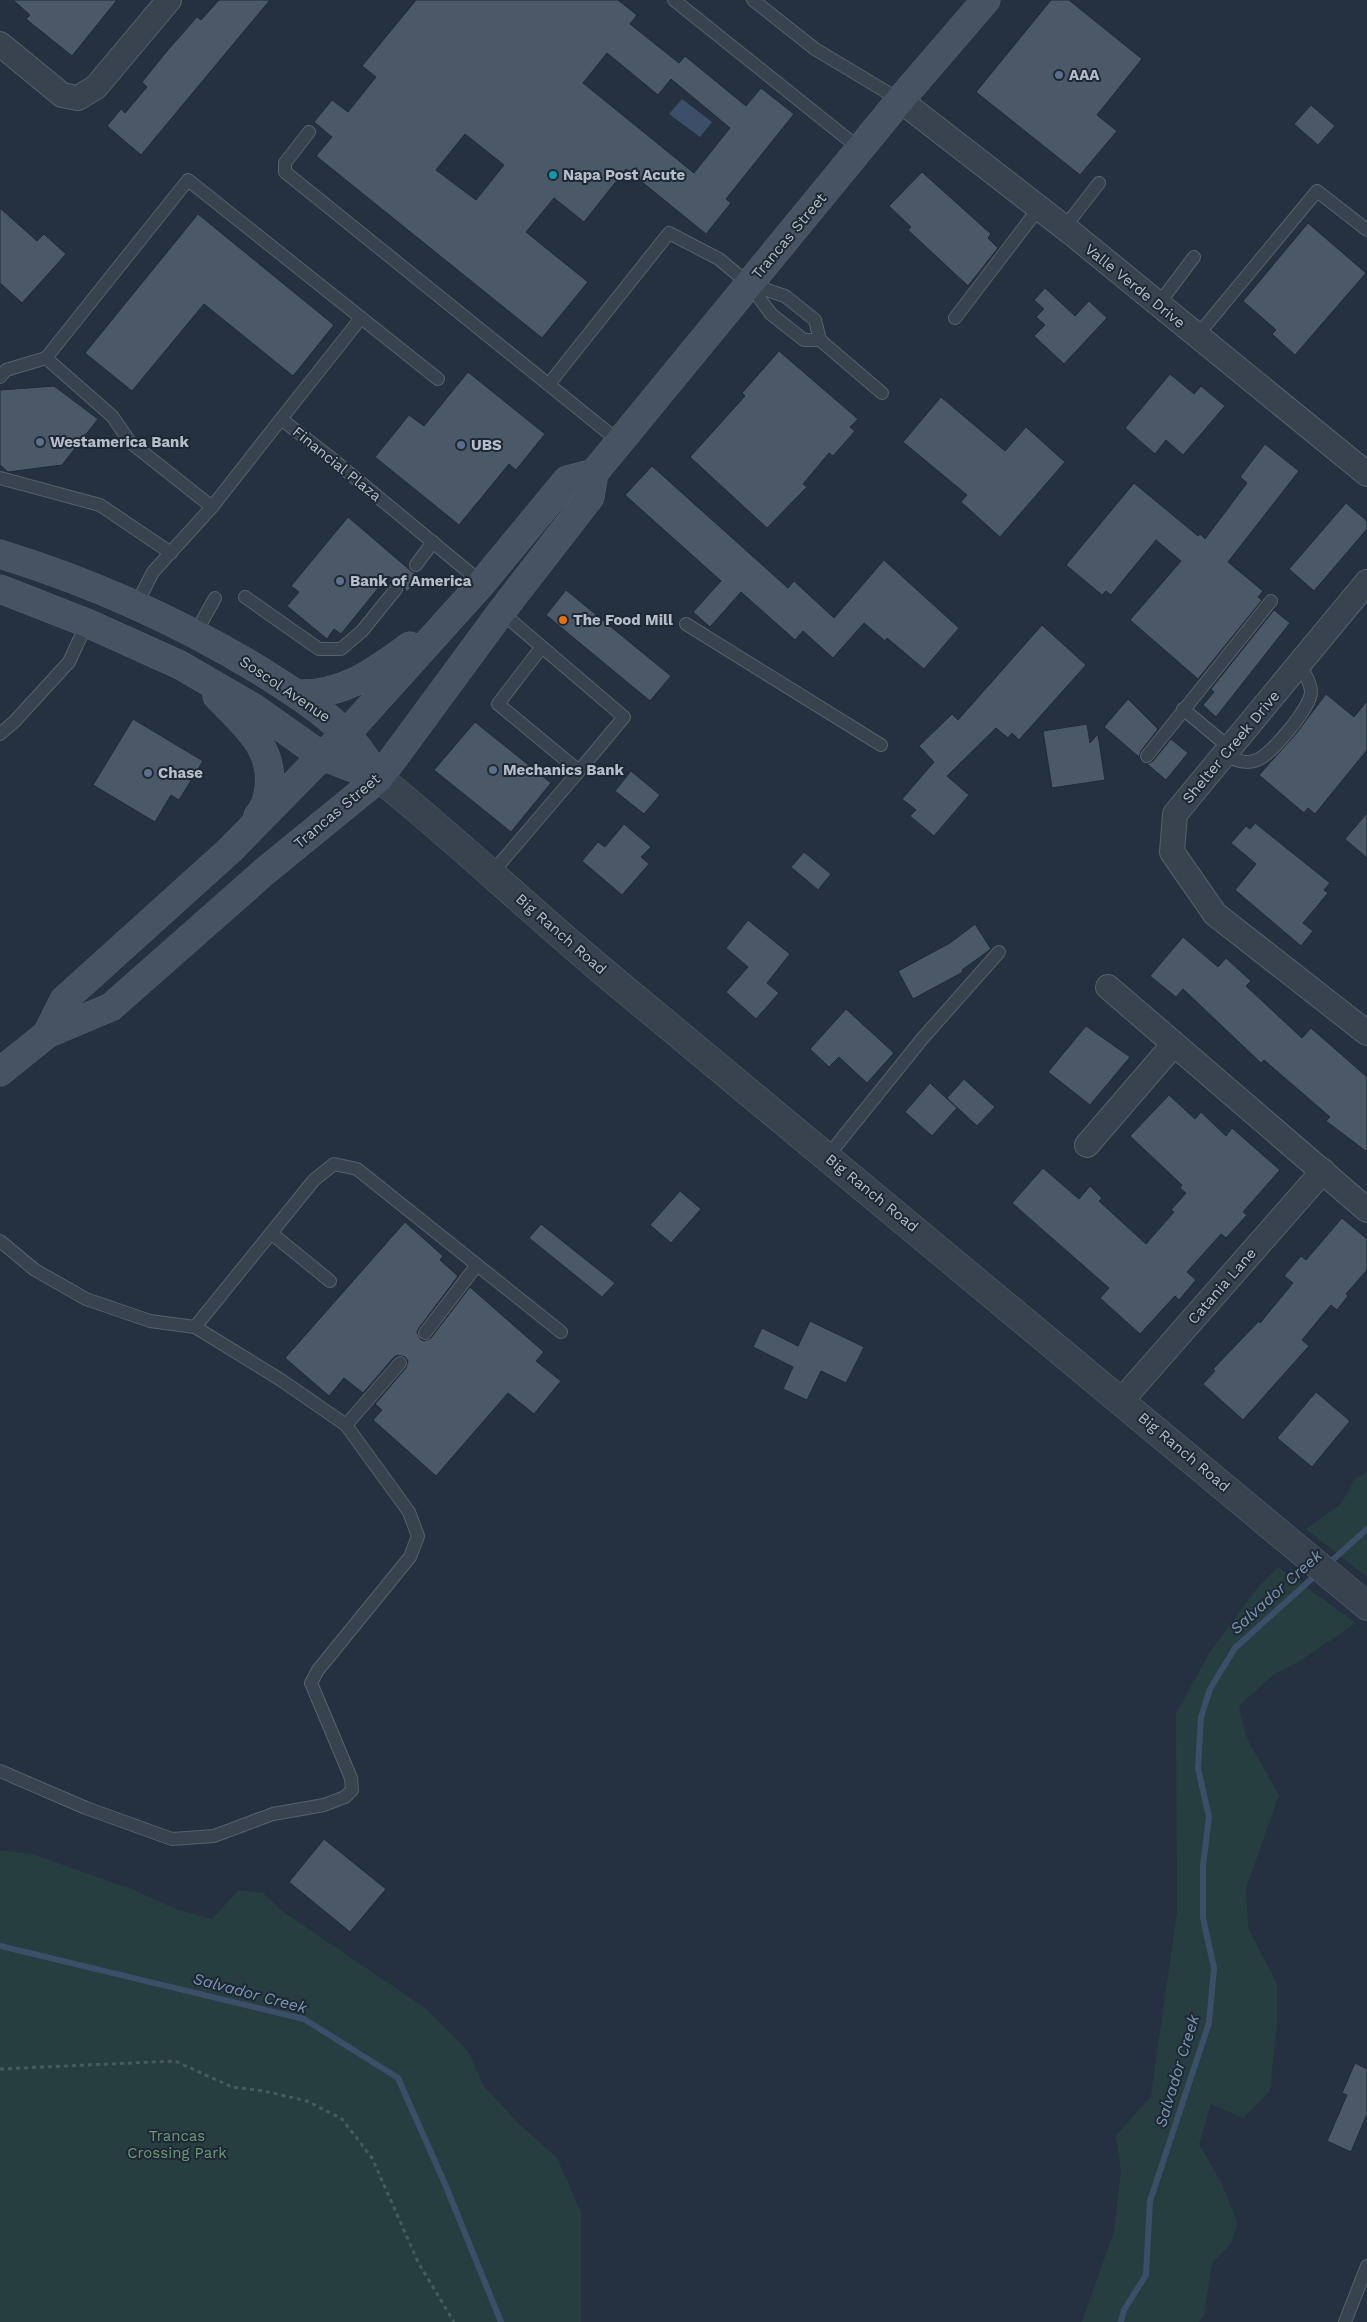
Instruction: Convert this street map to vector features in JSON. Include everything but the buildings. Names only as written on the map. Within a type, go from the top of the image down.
[{"type":"main road","name":"Trancas Street","points":[[0,1072],[47,1034],[111,1007],[264,872],[379,778],[501,612],[590,497],[594,473],[621,443],[900,100],[986,0]]},
{"type":"main road","name":"Trancas Street","points":[[47,1034],[64,1000],[230,850],[346,734],[482,583],[567,480],[594,473]]},
{"type":"main road","name":"Soscol Avenue","points":[[0,554],[78,581],[136,605],[195,634],[296,694],[328,717],[346,734],[379,778]]},
{"type":"main road","points":[[0,589],[8,583],[27,582],[124,618],[132,613],[136,605]]},
{"type":"main road","points":[[296,694],[329,692],[361,681],[435,628],[482,583]]},
{"type":"main road","points":[[0,589],[88,623],[198,675],[269,717],[322,756],[379,778]]},
{"type":"main road","points":[[198,675],[262,745],[270,768],[270,780],[264,809],[230,850]]},
{"type":"street","points":[[0,44],[62,95],[78,98],[96,87],[169,0]]},
{"type":"street","name":"Valle Verde Drive","points":[[900,100],[1064,228],[1367,474]]},
{"type":"street","name":"Shelter Creek Drive","points":[[1367,582],[1175,814],[1172,852],[1215,914],[1367,1033]]},
{"type":"street","name":"Big Ranch Road","points":[[379,778],[431,819],[590,961],[1122,1400],[1367,1606]]},
{"type":"street","points":[[1108,987],[1367,1210]]},
{"type":"street","points":[[1087,1145],[1174,1044]]},
{"type":"street","name":"Catania Lane","points":[[1122,1400],[1322,1171]]},
{"type":"lane","points":[[674,0],[860,150]]},
{"type":"lane","points":[[753,0],[815,49],[900,100]]},
{"type":"lane","points":[[309,132],[285,164],[284,172],[621,443]]},
{"type":"lane","points":[[0,377],[6,370],[46,358],[188,180],[438,378]]},
{"type":"lane","points":[[1064,228],[1099,183]]},
{"type":"lane","points":[[1197,336],[1317,190],[1367,230]]},
{"type":"lane","points":[[955,318],[1039,208]]},
{"type":"lane","points":[[549,384],[669,233],[719,259],[749,284],[771,314],[804,340],[820,340]]},
{"type":"lane","points":[[1158,305],[1194,256]]},
{"type":"lane","points":[[749,284],[785,296],[815,320],[820,340],[882,393]]},
{"type":"lane","points":[[281,420],[361,318]]},
{"type":"lane","points":[[46,358],[112,416],[130,442],[212,507]]},
{"type":"lane","name":"Financial Plaza","points":[[136,605],[153,572],[212,507],[281,420],[482,583]]},
{"type":"lane","points":[[0,478],[100,505],[171,553]]},
{"type":"lane","points":[[416,565],[433,542]]},
{"type":"lane","points":[[245,597],[319,649],[341,649],[362,630],[396,590]]},
{"type":"lane","points":[[195,634],[215,598]]},
{"type":"lane","points":[[1147,756],[1270,601]]},
{"type":"lane","points":[[492,873],[624,717],[501,612]]},
{"type":"lane","points":[[0,734],[14,722],[69,662],[88,623]]},
{"type":"lane","points":[[686,624],[881,745]]},
{"type":"lane","points":[[541,648],[498,704],[579,770]]},
{"type":"lane","points":[[1183,709],[1227,752],[1245,762],[1258,760],[1271,751],[1307,706],[1311,692],[1307,677],[1299,664]]},
{"type":"lane","points":[[827,1157],[922,1039],[1000,952]]},
{"type":"lane","points":[[195,1326],[314,1180],[334,1164],[357,1169],[561,1332]]},
{"type":"lane","points":[[271,1233],[330,1281]]},
{"type":"lane","points":[[0,1241],[35,1270],[86,1299],[150,1321],[195,1326],[281,1380],[346,1425],[409,1512],[418,1536],[410,1557],[318,1670],[311,1683],[351,1778],[352,1790],[345,1798],[324,1805],[273,1814],[214,1836],[172,1839],[86,1808],[0,1771]]},
{"type":"lane","points":[[426,1333],[477,1265]]},
{"type":"lane","points":[[346,1425],[400,1363]]},
{"type":"lane","points":[[1345,2322],[1367,2266]]},
{"type":"path","points":[[0,2068],[175,2061],[232,2086],[307,2101],[342,2119],[372,2158],[418,2262],[454,2322]]},
{"type":"green space","points":[[1367,1472],[1367,1577],[1306,1529],[1340,1505],[1356,1478]]},
{"type":"green space","points":[[1278,1567],[1356,1623],[1298,1662],[1273,1675],[1239,1706],[1246,1737],[1279,1795],[1246,1888],[1248,1928],[1277,1984],[1277,2023],[1270,2091],[1243,2118],[1211,2104],[1199,2144],[1221,2182],[1238,2224],[1230,2245],[1212,2263],[1204,2316],[1199,2322],[1082,2322],[1114,2231],[1121,2170],[1116,2136],[1151,2096],[1177,1912],[1176,1714],[1210,1652],[1255,1591]]},
{"type":"green space","name":"Trancas Crossing Park","points":[[0,1850],[32,1854],[134,1890],[178,1910],[212,1919],[239,1890],[263,1893],[282,1911],[425,2008],[468,2051],[484,2086],[518,2123],[557,2158],[581,2212],[581,2322],[0,2322]]},
{"type":"water","points":[[682,99],[712,122],[700,137],[669,114]]},
{"type":"waterway","name":"Salvador Creek","points":[[1327,1565],[1367,1529]]},
{"type":"waterway","name":"Salvador Creek","points":[[1121,2322],[1124,2310],[1146,2275],[1150,2201],[1209,2023],[1214,1968],[1203,1918],[1203,1865],[1209,1817],[1198,1768],[1201,1717],[1210,1689],[1235,1648],[1318,1573]]},
{"type":"waterway","name":"Salvador Creek","points":[[0,1946],[304,2019],[398,2078],[445,2184],[501,2322]]},
{"type":"place","name":"AAA","points":[[1059,75]]},
{"type":"place","name":"Napa Post Acute","points":[[553,175]]},
{"type":"place","name":"Westamerica Bank","points":[[40,442]]},
{"type":"place","name":"UBS","points":[[461,445]]},
{"type":"place","name":"Bank of America","points":[[340,581]]},
{"type":"place","name":"The Food Mill","points":[[563,620]]},
{"type":"place","name":"Mechanics Bank","points":[[493,770]]},
{"type":"place","name":"Chase","points":[[148,773]]}]
